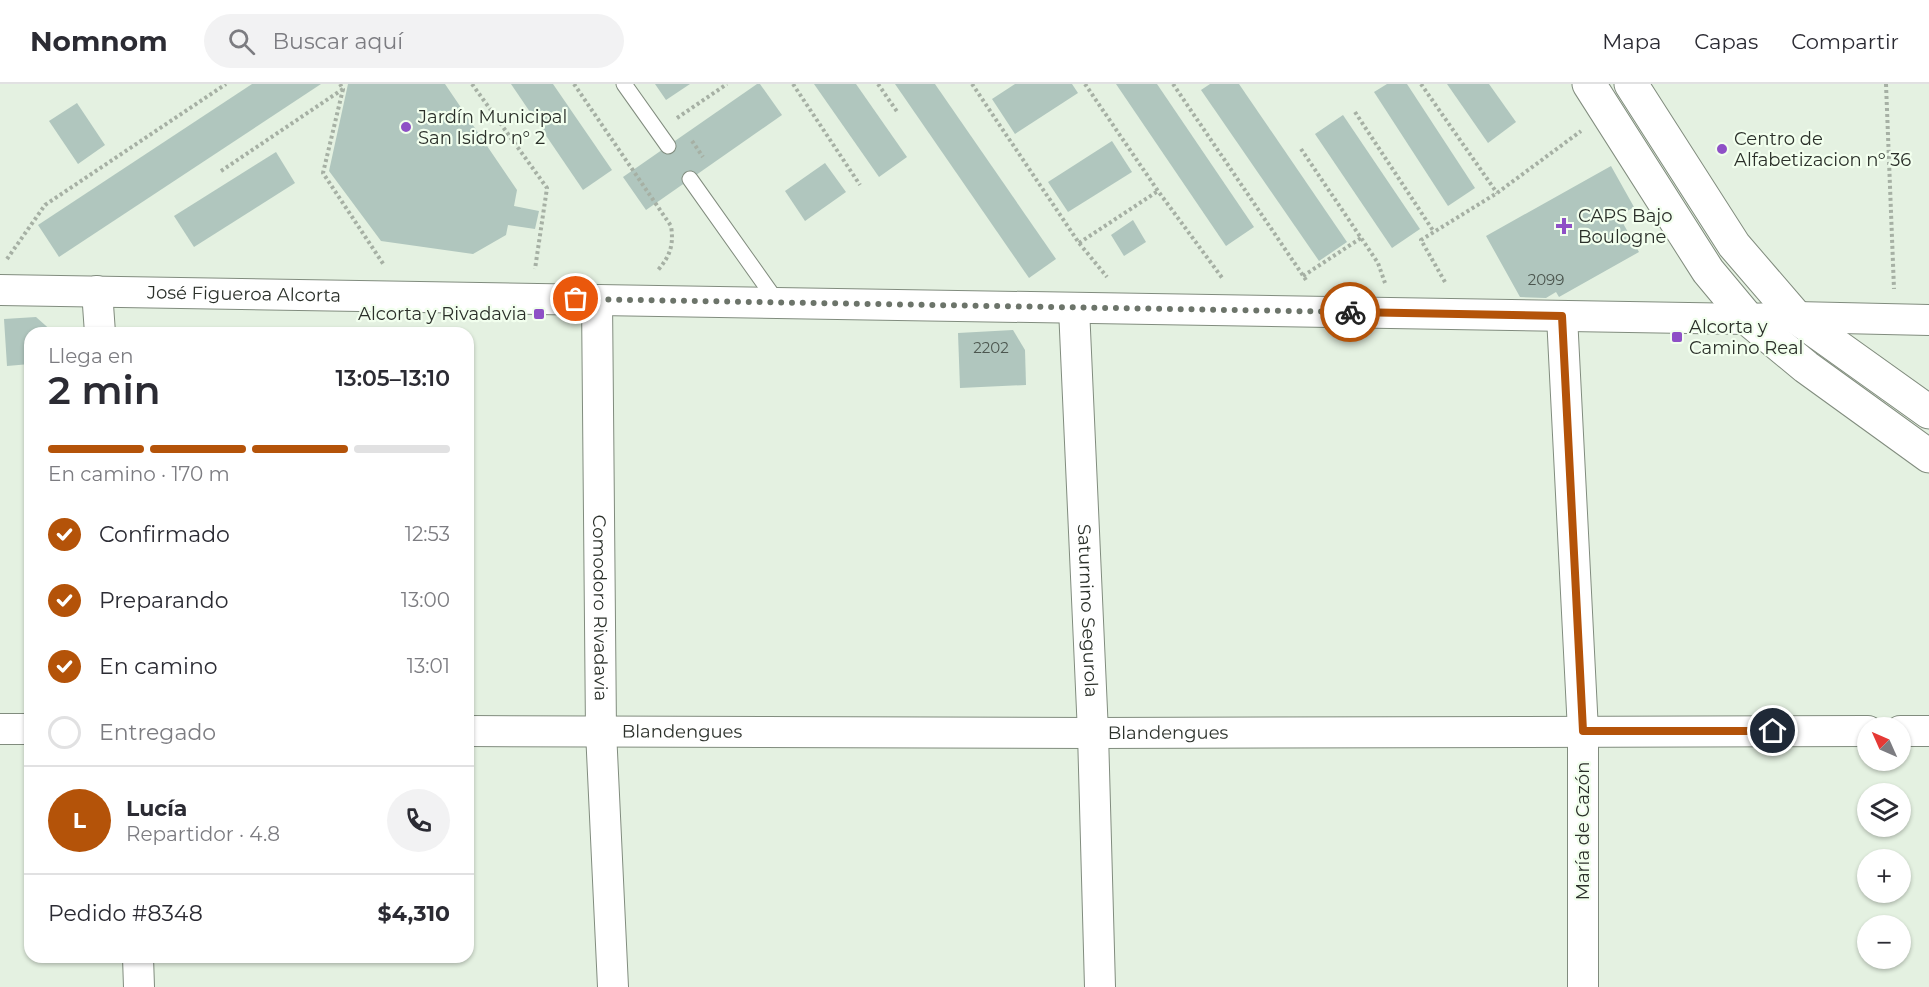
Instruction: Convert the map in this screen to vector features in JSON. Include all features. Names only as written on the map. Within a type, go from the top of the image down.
[{"type":"main road","points":[[1589,84],[1708,271],[1748,319],[1806,367],[1929,456]]},
{"type":"main road","points":[[1630,84],[1734,244],[1796,317],[1929,412]]},
{"type":"street","name":"José Figueroa Alcorta","points":[[0,290],[1396,314],[1929,320]]},
{"type":"street","points":[[97,291],[100,327]]},
{"type":"street","name":"Comodoro Rivadavia","points":[[597,300],[602,731],[613,987]]},
{"type":"street","name":"Saturnino Segurola","points":[[1074,308],[1093,733],[1100,987]]},
{"type":"street","name":"María de Cazón","points":[[1562,316],[1583,731],[1582,987]]},
{"type":"street","points":[[0,729],[24,729]]},
{"type":"street","name":"Blandengues","points":[[474,731],[1093,733],[1857,731]]},
{"type":"street","points":[[1911,731],[1929,731]]},
{"type":"street","points":[[138,963],[139,987]]},
{"type":"lane","points":[[624,84],[668,146]]},
{"type":"lane","points":[[690,179],[778,303]]},
{"type":"path","points":[[6,260],[45,205],[226,84]]},
{"type":"path","points":[[340,84],[343,89],[322,173],[405,297]]},
{"type":"path","points":[[472,84],[547,188],[530,299]]},
{"type":"path","points":[[574,84],[671,226],[674,240],[666,260],[626,300]]},
{"type":"path","points":[[676,118],[727,84]]},
{"type":"path","points":[[793,84],[860,185]]},
{"type":"path","points":[[878,84],[898,114]]},
{"type":"path","points":[[972,84],[1079,243],[1133,309]]},
{"type":"path","points":[[1084,84],[1158,191],[1246,311]]},
{"type":"path","points":[[1173,84],[1303,276],[1333,312]]},
{"type":"path","points":[[1421,84],[1497,193]]},
{"type":"path","points":[[1886,84],[1895,320]]},
{"type":"path","points":[[221,171],[343,89]]},
{"type":"path","points":[[1354,112],[1434,232]]},
{"type":"path","points":[[1462,315],[1422,240],[1497,193],[1607,112]]},
{"type":"path","points":[[1302,149],[1378,263],[1396,314]]},
{"type":"path","points":[[1079,243],[1158,191]]},
{"type":"path","points":[[1303,276],[1361,238]]},
{"type":"building","points":[[252,84],[321,84],[59,257],[38,225]]},
{"type":"building","name":"Jardín Municipal San Isidro n° 2","points":[[348,84],[445,84],[517,190],[514,206],[539,211],[535,229],[508,225],[506,235],[473,254],[381,241],[329,171]]},
{"type":"building","points":[[511,84],[553,84],[612,170],[583,190]]},
{"type":"building","points":[[655,84],[690,84],[666,100]]},
{"type":"building","points":[[760,84],[782,115],[646,210],[623,177]]},
{"type":"building","points":[[814,84],[856,84],[907,157],[879,177]]},
{"type":"building","points":[[895,84],[935,84],[1056,259],[1029,278]]},
{"type":"building","points":[[1015,84],[1072,84],[1078,93],[1015,134],[992,99]]},
{"type":"building","points":[[1116,84],[1157,84],[1254,227],[1226,246]]},
{"type":"building","points":[[1210,84],[1239,84],[1347,242],[1319,261],[1201,90]]},
{"type":"building","points":[[1387,84],[1407,84],[1475,188],[1448,206],[1374,92]]},
{"type":"building","points":[[1447,84],[1489,84],[1516,122],[1488,143]]},
{"type":"building","points":[[77,103],[105,145],[78,164],[49,121]]},
{"type":"building","points":[[1343,115],[1420,229],[1392,248],[1315,134]]},
{"type":"building","points":[[1112,141],[1132,172],[1068,212],[1048,182]]},
{"type":"building","points":[[276,152],[295,183],[194,247],[174,216]]},
{"type":"building","points":[[825,163],[846,192],[805,221],[785,191]]},
{"type":"building","name":"CAPS Bajo Boulogne","points":[[1611,166],[1634,207],[1619,216],[1639,252],[1559,297],[1556,292],[1546,298],[1520,297],[1486,236]]},
{"type":"building","points":[[1133,220],[1146,242],[1124,256],[1111,235]]},
{"type":"building","points":[[36,317],[47,327],[24,327],[24,365],[7,366],[4,319]]},
{"type":"building","points":[[1013,330],[1025,350],[1026,385],[960,388],[958,333]]},
{"type":"way so far","points":[[576,299],[1350,312]]},
{"type":"place","name":"Jardín Municipal San Isidro n° 2","points":[[406,127]]},
{"type":"place","name":"Centro de Alfabetizacion nº 36","points":[[1722,149]]},
{"type":"place","name":"CAPS Bajo Boulogne","points":[[1564,226]]},
{"type":"place","name":"Alcorta y Rivadavia","points":[[539,314]]},
{"type":"place","name":"Alcorta y Camino Real","points":[[1677,337]]},
{"type":"route","points":[[1350,312],[1562,316],[1583,731],[1773,731]]}]
